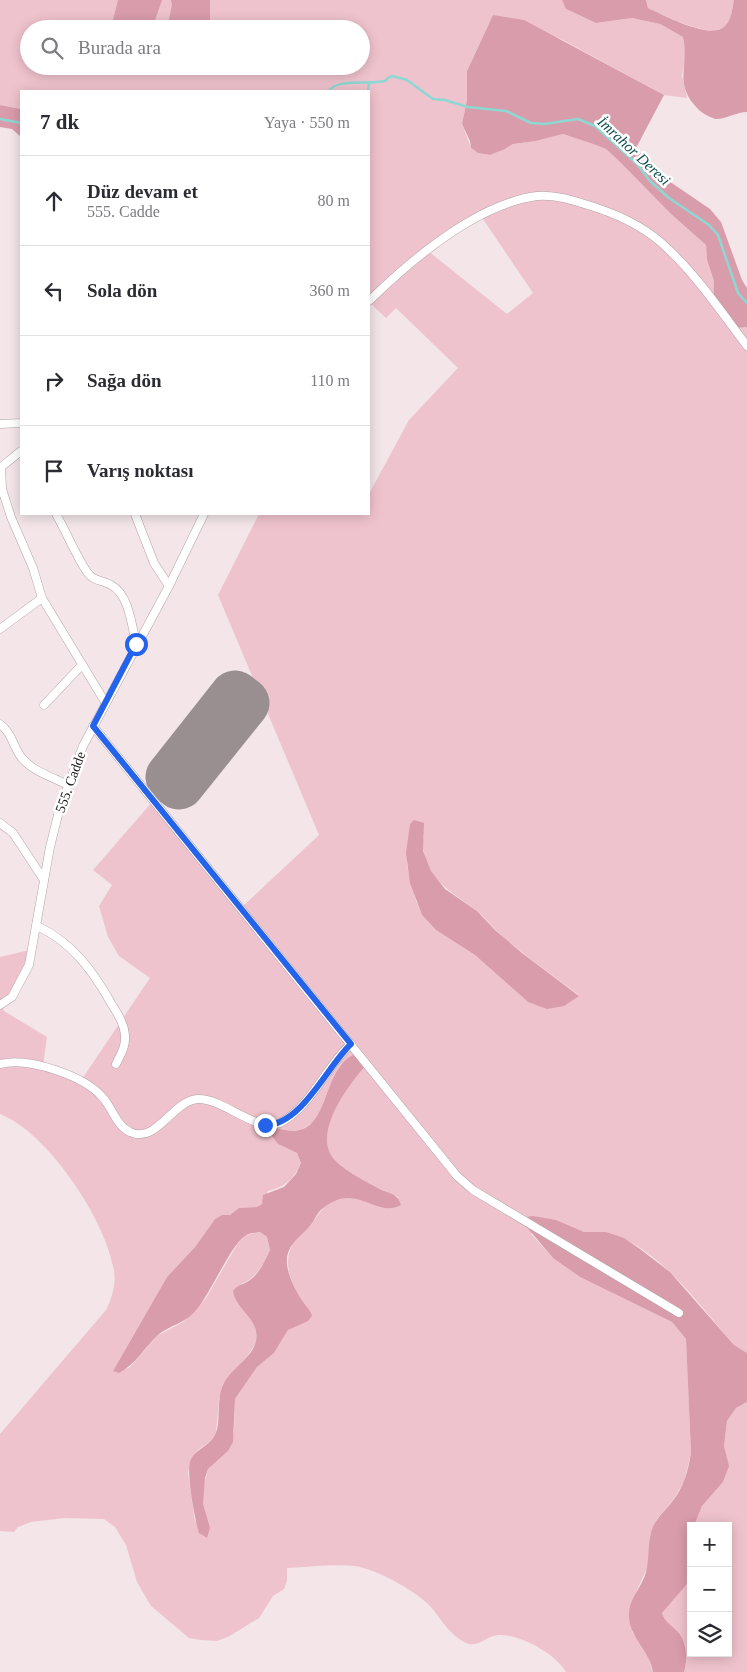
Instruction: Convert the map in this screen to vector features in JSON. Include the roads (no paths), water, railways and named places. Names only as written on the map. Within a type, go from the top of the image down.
[{"type":"street","points":[[370,300],[412,262],[481,216],[524,199],[539,196],[555,197],[601,209],[646,230],[686,267],[747,346]]},
{"type":"street","points":[[0,424],[20,423]]},
{"type":"street","points":[[20,452],[1,468],[1,490],[33,568],[42,598],[105,702]]},
{"type":"street","points":[[57,515],[87,572],[99,581],[112,585],[120,594],[130,617],[136,644]]},
{"type":"street","points":[[135,515],[154,563],[169,586]]},
{"type":"street","name":"555. Cadde","points":[[0,1006],[12,997],[24,979],[34,949],[50,847],[68,785],[105,702],[169,586],[204,515]]},
{"type":"street","points":[[0,629],[42,598]]},
{"type":"street","points":[[44,705],[82,666]]},
{"type":"street","points":[[0,724],[9,733],[20,755],[29,765],[68,785]]},
{"type":"street","points":[[93,726],[457,1176],[473,1190],[679,1312]]},
{"type":"street","points":[[0,823],[13,833],[44,880]]},
{"type":"street","points":[[38,926],[67,946],[87,966],[104,989],[122,1022],[125,1034],[123,1051],[116,1064]]},
{"type":"street","points":[[0,1064],[23,1062],[43,1066],[67,1075],[104,1098],[120,1124],[127,1131],[135,1134],[144,1134],[156,1128],[187,1102],[198,1099],[212,1101],[265,1125],[280,1123],[318,1088],[338,1058],[351,1044]]},
{"type":"waterway","name":"İmrahor Deresi","points":[[330,90],[333,87],[346,83],[385,81],[392,76],[407,80],[433,99],[445,100],[468,107],[506,111],[531,123],[544,124],[578,119],[595,126],[637,164],[650,181],[669,198],[709,225],[718,235],[738,293],[747,303]]},
{"type":"waterway","name":"İmrahor Deresi","points":[[368,90],[369,84]]},
{"type":"waterway","name":"İmrahor Deresi","points":[[0,119],[20,123]]}]
